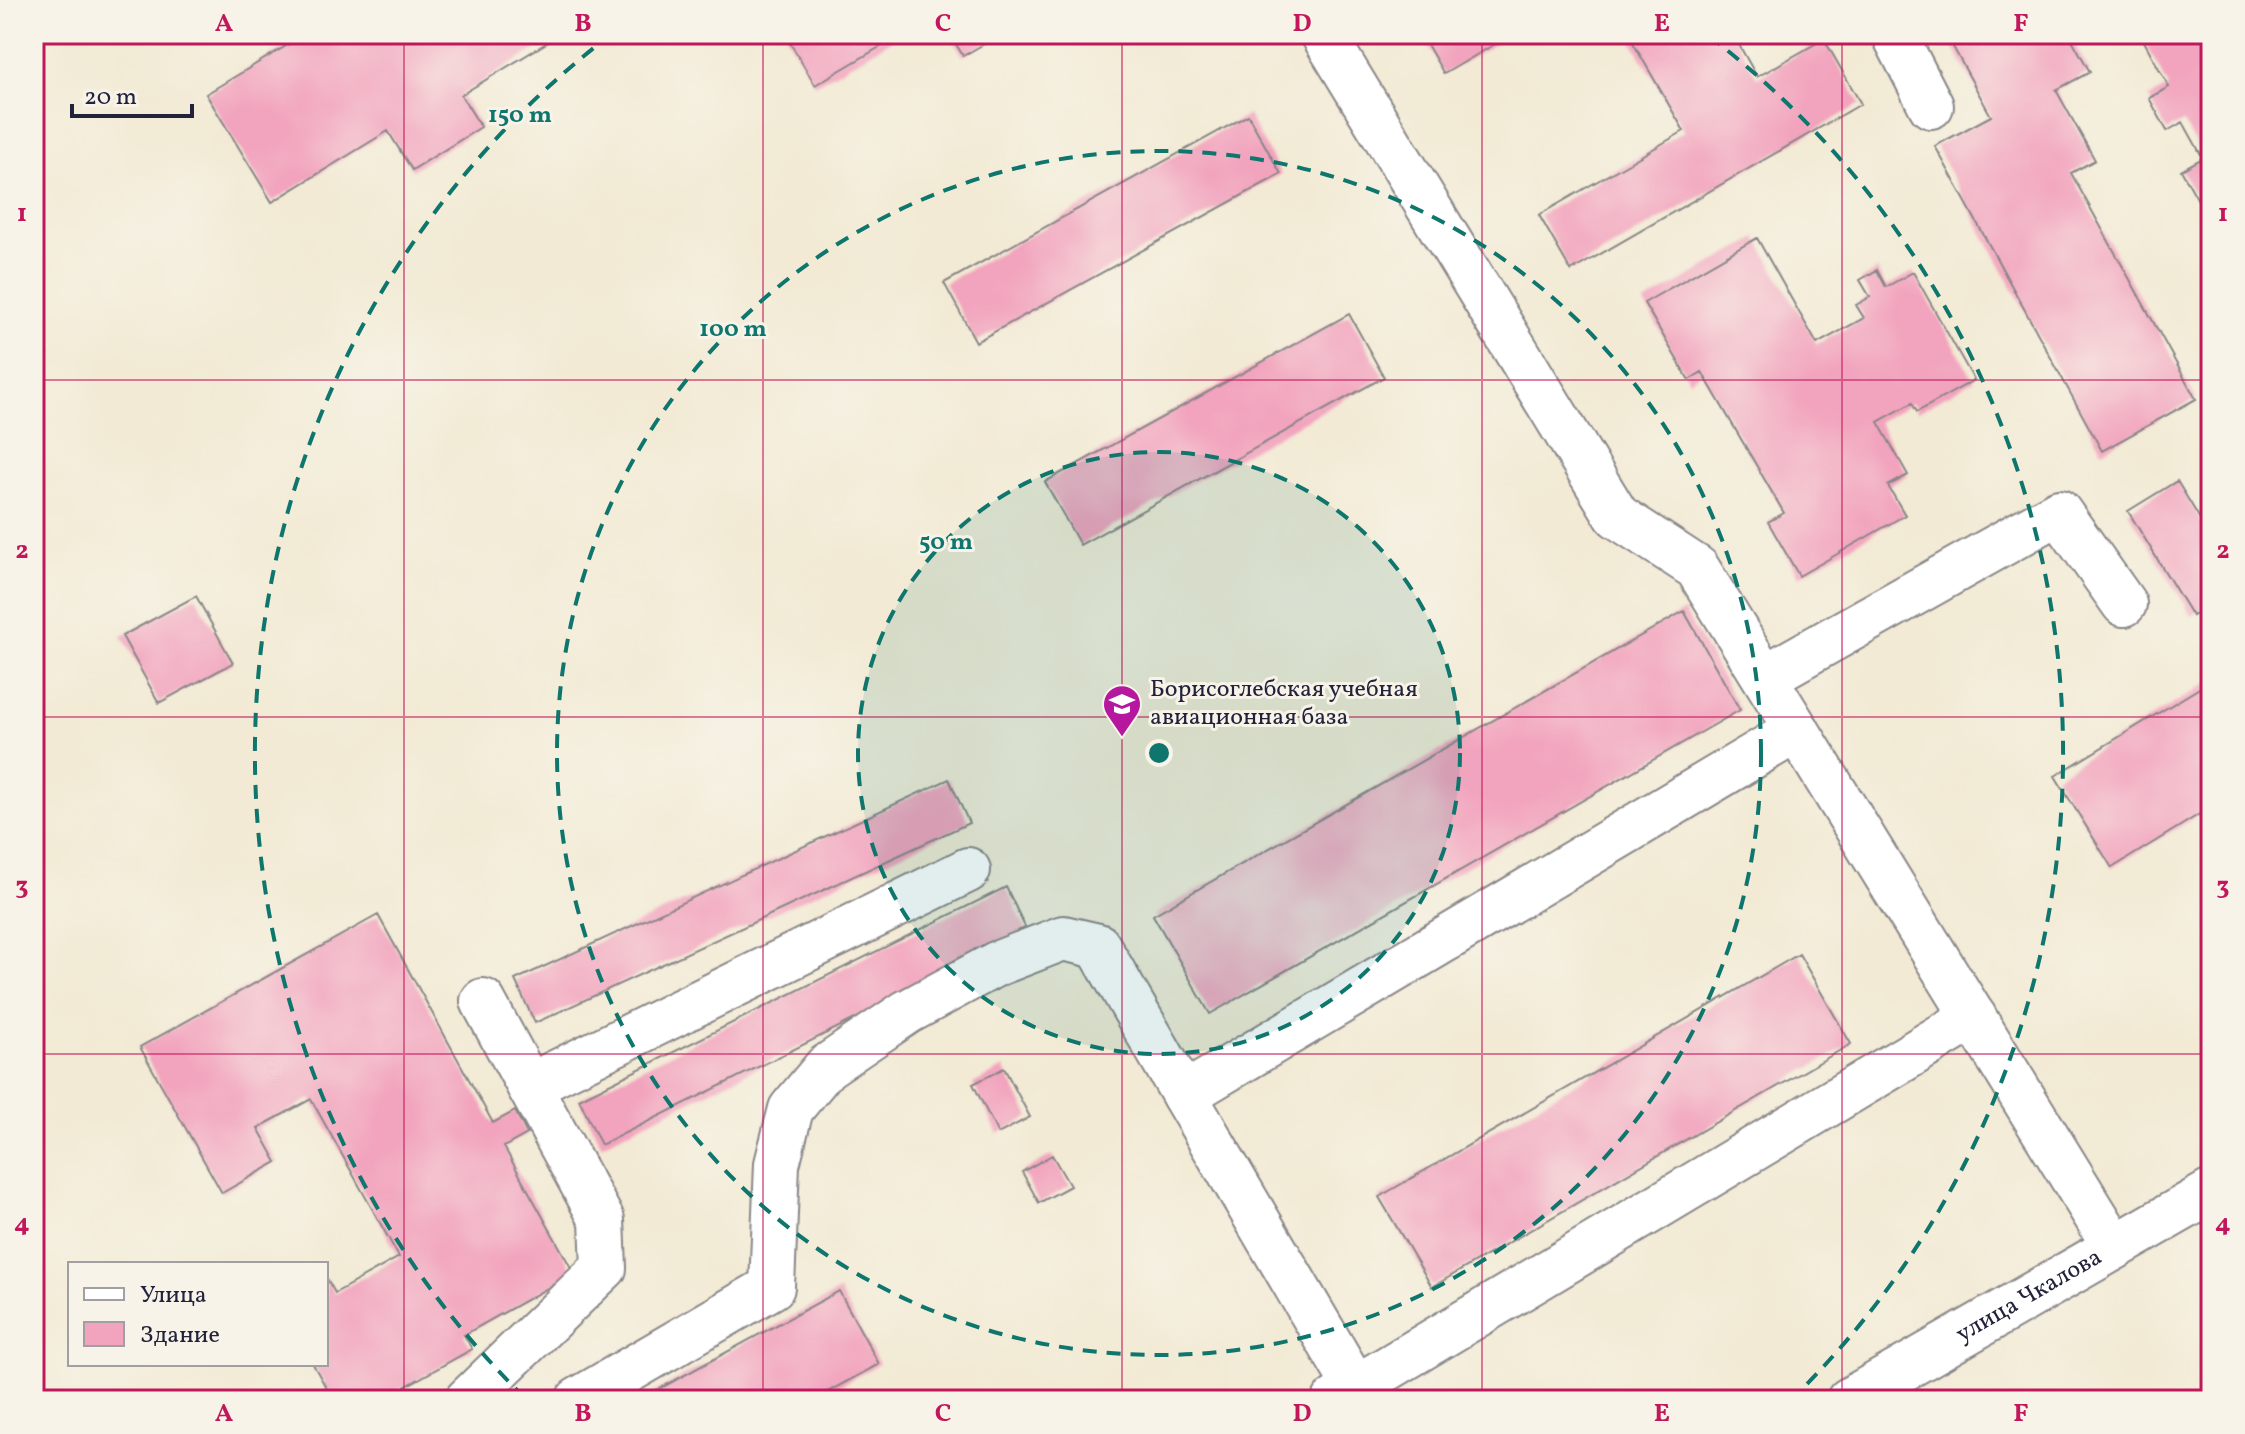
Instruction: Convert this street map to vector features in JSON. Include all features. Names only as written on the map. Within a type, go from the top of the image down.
[{"type":"street","points":[[1323,34],[1617,516],[1697,568],[2115,1247]]},
{"type":"street","points":[[1894,34],[1931,106]]},
{"type":"street","points":[[1765,677],[2059,512],[2124,604]]},
{"type":"street","points":[[1184,1095],[1797,730]]},
{"type":"street","points":[[529,1086],[968,870]]},
{"type":"street","points":[[578,1400],[772,1287],[777,1164],[791,1109],[826,1067],[907,1012],[996,964],[1063,938],[1098,946],[1184,1095],[1346,1394],[1974,1017]]},
{"type":"street","points":[[467,1400],[604,1268],[602,1220],[483,1001]]},
{"type":"street","name":"улица Чкалова","points":[[1849,1400],[2211,1192]]},
{"type":"building","points":[[306,34],[561,34],[461,95],[481,127],[412,170],[388,131],[272,202],[206,94]]},
{"type":"building","points":[[785,34],[902,34],[815,85]]},
{"type":"building","points":[[950,34],[1001,34],[963,56]]},
{"type":"building","points":[[1421,34],[1512,34],[1444,74]]},
{"type":"building","points":[[1628,34],[1733,34],[1757,77],[1824,39],[1861,104],[1571,271],[1539,215],[1684,131]]},
{"type":"building","points":[[1946,34],[2069,34],[2090,72],[2056,90],[2095,160],[2071,173],[2196,399],[2102,451],[1935,146],[1991,116]]},
{"type":"building","points":[[2140,34],[2211,34],[2211,196],[2199,202],[2181,170],[2203,158],[2183,122],[2167,131],[2149,98],[2169,87]]},
{"type":"building","points":[[1248,115],[1281,174],[976,342],[944,283]]},
{"type":"building","points":[[1757,238],[1817,344],[1864,318],[1856,305],[1870,297],[1860,280],[1877,270],[1886,287],[1913,272],[1974,380],[1917,412],[1912,403],[1878,422],[1908,475],[1888,486],[1905,515],[1799,576],[1768,522],[1784,513],[1702,372],[1689,380],[1644,303]]},
{"type":"building","points":[[1349,314],[1384,377],[1080,545],[1045,482]]},
{"type":"building","points":[[34,329],[47,354],[34,361]]},
{"type":"building","points":[[2177,481],[2211,537],[2211,604],[2192,616],[2128,511]]},
{"type":"building","points":[[196,596],[233,663],[159,703],[122,636]]},
{"type":"building","points":[[1684,611],[1740,710],[1210,1014],[1153,915]]},
{"type":"building","points":[[2211,681],[2211,807],[2112,868],[2055,776]]},
{"type":"building","points":[[949,779],[969,823],[535,1023],[515,980]]},
{"type":"building","points":[[1006,887],[1028,933],[601,1145],[579,1099]]},
{"type":"building","points":[[378,915],[493,1123],[515,1111],[527,1134],[504,1147],[574,1273],[464,1335],[472,1349],[381,1400],[333,1400],[314,1366],[328,1366],[328,1281],[335,1293],[399,1257],[311,1099],[258,1128],[277,1162],[222,1193],[140,1047]]},
{"type":"building","points":[[1799,954],[1851,1044],[1432,1287],[1379,1197]]},
{"type":"building","points":[[1004,1068],[1030,1117],[998,1134],[973,1084]]},
{"type":"building","points":[[1052,1155],[1070,1186],[1039,1203],[1022,1172]]},
{"type":"building","points":[[839,1291],[879,1364],[813,1400],[639,1400]]},
{"type":"place","name":"Борисоглебская учебная авиационная база","points":[[1122,738]]}]
